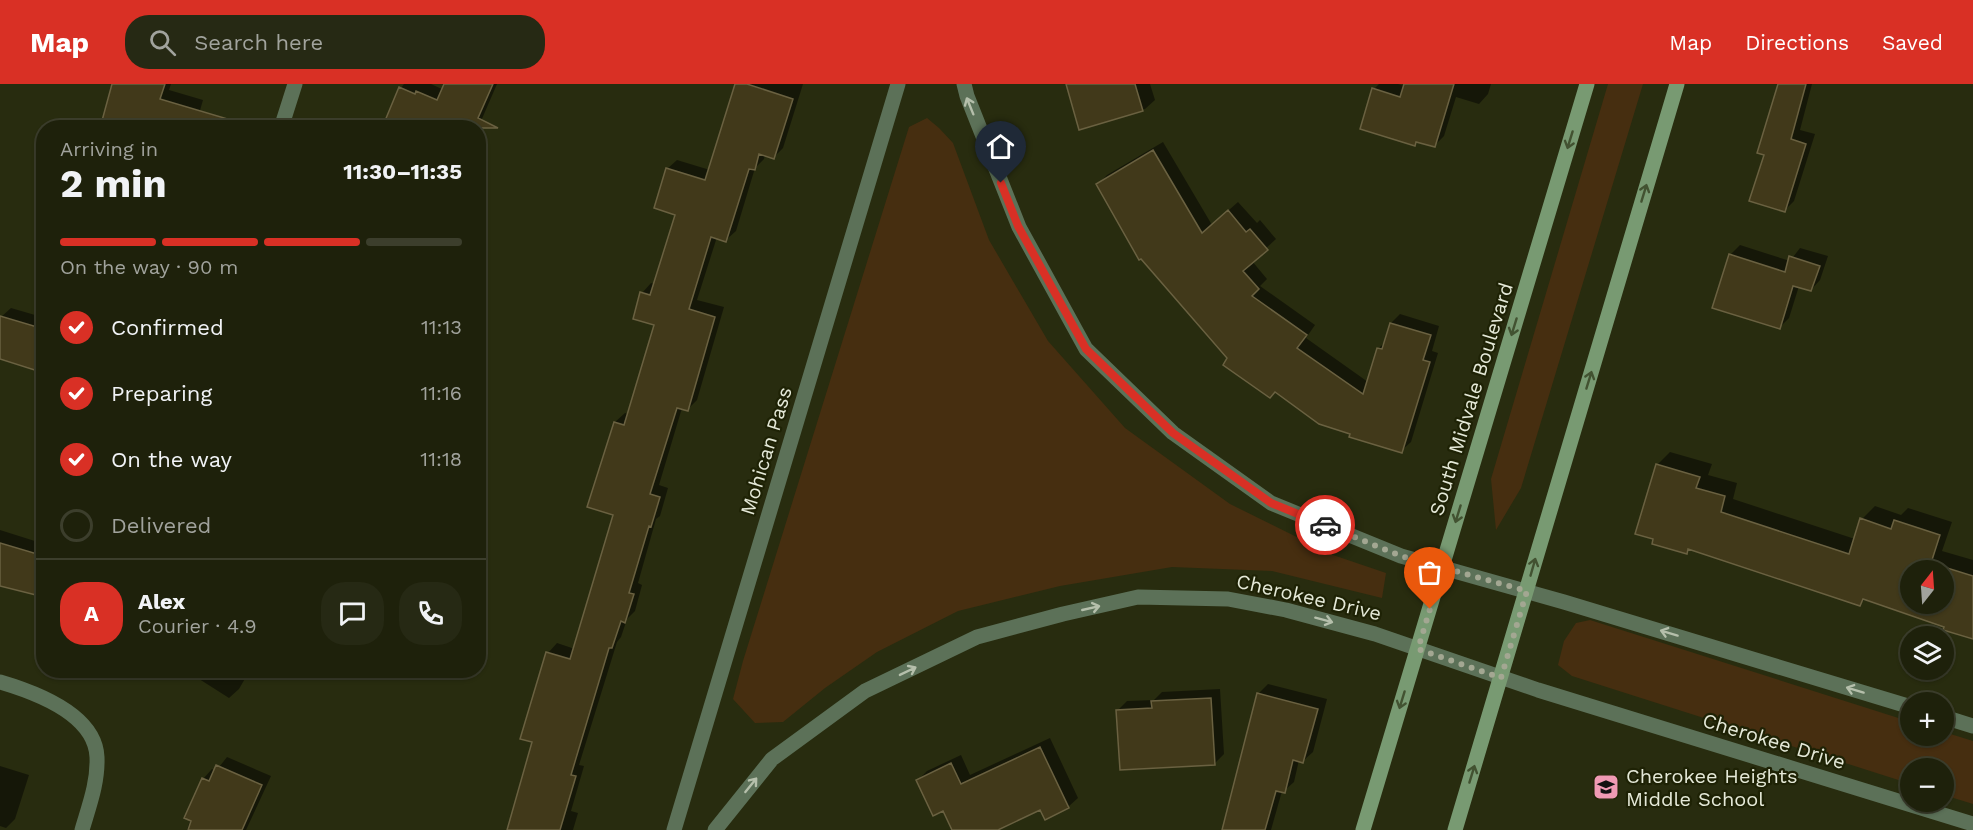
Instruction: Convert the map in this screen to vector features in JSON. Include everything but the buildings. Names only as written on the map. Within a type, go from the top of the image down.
[{"type":"main road","name":"South Midvale Boulevard","points":[[1363,830],[1587,84]]},
{"type":"main road","points":[[1455,830],[1677,84]]},
{"type":"street","points":[[283,120],[295,84]]},
{"type":"street","name":"Mohican Pass","points":[[674,830],[898,84]]},
{"type":"street","points":[[964,84],[1018,226],[1086,349],[1173,433],[1271,503],[1401,556],[1527,591],[1900,704]]},
{"type":"street","name":"Cherokee Drive","points":[[715,830],[772,759],[865,692],[977,637],[1138,597],[1228,599],[1286,610],[1375,633],[1501,678],[1973,824]]},
{"type":"street","points":[[0,682],[34,692],[72,714],[88,732],[97,755],[95,786],[82,830]]},
{"type":"street","points":[[1954,720],[1973,726]]},
{"type":"shaded area","points":[[1608,84],[1643,84],[1521,488],[1496,530],[1491,479]]},
{"type":"shaded area","points":[[927,118],[953,143],[989,240],[1048,341],[1125,428],[1230,504],[1333,555],[1386,573],[1382,598],[1272,571],[1172,567],[1060,586],[958,611],[877,652],[825,688],[783,722],[755,723],[733,699],[743,661],[909,127]]},
{"type":"shaded area","points":[[1590,620],[1900,719],[1900,746],[1954,746],[1954,735],[1973,741],[1973,804],[1954,798],[1954,758],[1900,758],[1900,780],[1572,676],[1558,665],[1564,641],[1576,623]]},
{"type":"way so far","points":[[1325,525],[1401,556],[1527,591],[1501,678],[1418,649],[1430,609]]},
{"type":"place","name":"Cherokee Heights Middle School","points":[[1606,787]]},
{"type":"route","points":[[1001,183],[1018,226],[1086,349],[1173,433],[1271,503],[1325,525]]}]
